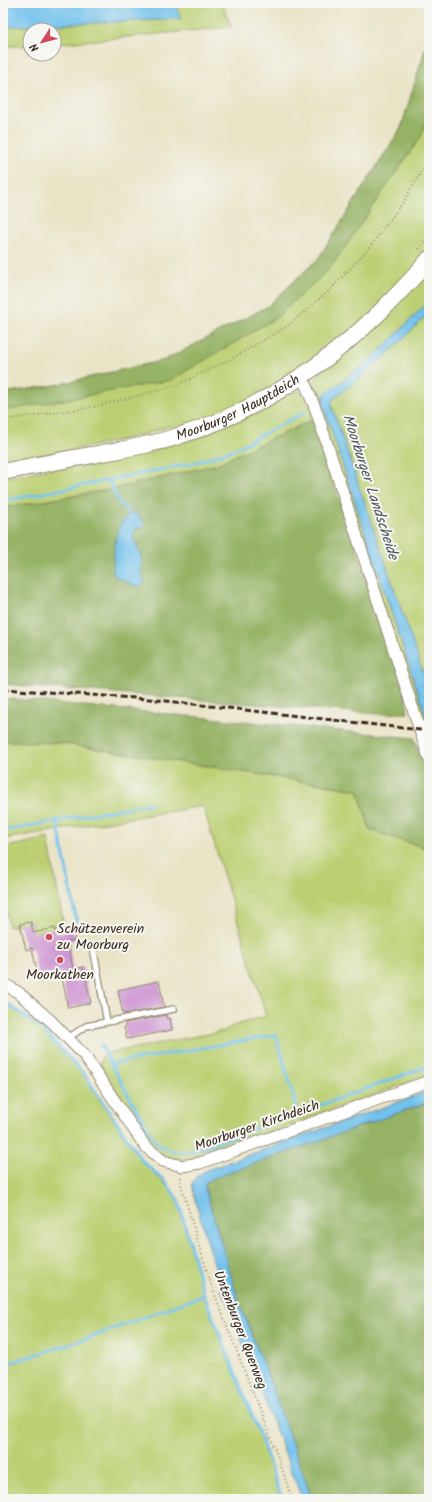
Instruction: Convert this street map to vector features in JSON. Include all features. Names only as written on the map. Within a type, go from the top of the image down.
[{"type":"main road","name":"Moorburger Hauptdeich","points":[[3,472],[173,438],[238,413],[268,398],[330,356],[360,331],[391,301],[423,256]]},
{"type":"street","points":[[302,376],[316,410],[429,758]]},
{"type":"street","name":"Moorburger Kirchdeich","points":[[3,983],[19,993],[52,1022],[84,1055],[145,1146],[163,1161],[182,1166],[200,1163],[429,1081]]},
{"type":"lane","points":[[93,947],[107,1022]]},
{"type":"lane","points":[[68,1038],[86,1026],[174,1009]]},
{"type":"path","points":[[3,420],[94,407],[175,386],[233,358],[286,327],[329,292],[369,248],[402,204],[429,158]]},
{"type":"path","points":[[423,256],[429,236]]},
{"type":"path","name":"Untenburger Querweg","points":[[182,1166],[180,1181],[211,1285],[276,1452],[292,1499]]},
{"type":"green space","points":[[3,3],[222,3],[231,27],[62,43],[62,22],[22,22],[22,46],[3,46]]},
{"type":"green space","points":[[429,37],[429,249],[411,272],[360,325],[272,389],[209,420],[172,432],[170,426],[150,433],[108,443],[3,462],[3,393],[56,385],[165,360],[267,307],[318,259],[401,128]]},
{"type":"green space","points":[[429,37],[429,109],[422,135],[331,267],[276,318],[171,380],[3,411],[3,393],[56,385],[165,360],[267,307],[318,259],[401,128]]},
{"type":"green space","points":[[429,268],[429,301],[366,364],[325,394],[323,398],[323,405],[429,727],[423,727],[313,391],[313,386],[318,375],[365,336]]},
{"type":"green space","points":[[429,312],[429,692],[331,404],[334,398],[383,357]]},
{"type":"green space","points":[[299,391],[309,404],[312,420],[215,465],[113,489],[3,508],[3,478],[167,446],[291,392]]},
{"type":"green space","points":[[312,420],[402,680],[408,713],[379,714],[3,684],[3,508],[113,489],[215,465]],"holes":[[[133,514],[139,516],[143,527],[137,528],[133,534],[141,557],[141,574],[124,580],[116,577],[115,551],[118,533],[121,524],[126,518]]]},
{"type":"green space","points":[[3,698],[414,738],[429,782],[429,849],[370,830],[358,790],[60,743],[3,741]]},
{"type":"green space","points":[[3,741],[60,743],[358,790],[370,830],[429,849],[429,1075],[201,1157],[176,1160],[166,1157],[146,1141],[100,1066],[102,1057],[108,1053],[224,1031],[233,1026],[266,1016],[203,806],[3,839]]},
{"type":"green space","points":[[48,838],[64,927],[33,933],[31,922],[9,927],[3,893],[3,848]]},
{"type":"green space","points":[[3,1001],[40,1027],[84,1074],[143,1162],[171,1190],[178,1200],[204,1295],[259,1433],[282,1499],[3,1499]]},
{"type":"green space","points":[[429,1102],[429,1499],[312,1499],[237,1296],[205,1188],[205,1183],[211,1179]]},
{"type":"water","points":[[3,3],[175,3],[181,19],[62,24],[62,22],[22,22],[22,26],[3,27]]},
{"type":"water","points":[[429,301],[429,312],[418,324],[383,357],[334,398],[331,404],[428,687],[429,726],[323,405],[323,398],[325,394],[366,364]]},
{"type":"water","points":[[136,513],[145,524],[143,527],[137,528],[133,534],[141,556],[141,573],[144,581],[144,584],[138,587],[116,577],[113,573],[116,537],[119,528],[128,515]]},
{"type":"water","points":[[429,1091],[429,1102],[211,1179],[205,1183],[205,1188],[237,1296],[312,1499],[302,1499],[225,1296],[221,1291],[192,1184],[197,1176],[209,1169]]},
{"type":"building","points":[[31,922],[33,933],[55,928],[56,934],[73,930],[75,940],[68,941],[73,969],[83,967],[91,1003],[68,1008],[61,972],[38,976],[32,948],[26,950],[20,924]]},
{"type":"building","points":[[159,981],[164,1007],[123,1014],[118,990]]},
{"type":"building","points":[[166,1015],[167,1019],[170,1018],[172,1030],[127,1039],[124,1027],[126,1027],[125,1023]]},
{"type":"waterway","points":[[3,501],[194,463],[235,449],[305,412]]},
{"type":"waterway","points":[[109,480],[118,501],[131,514]]},
{"type":"waterway","points":[[3,831],[152,803]]},
{"type":"waterway","points":[[57,821],[78,929]]},
{"type":"waterway","points":[[3,1001],[40,1027],[84,1074],[143,1162],[166,1182],[178,1200],[204,1295]]},
{"type":"waterway","points":[[298,1112],[276,1035],[111,1064],[155,1142],[174,1152],[196,1150],[429,1066]]},
{"type":"waterway","points":[[101,1045],[111,1064]]},
{"type":"waterway","points":[[3,1365],[86,1339],[204,1295],[259,1433],[282,1499]]},
{"type":"railway","points":[[3,689],[149,699],[429,731]]},
{"type":"place","name":"Schützenverein zu Moorburg","points":[[49,937]]},
{"type":"place","name":"Moorkathen","points":[[60,960]]},
{"type":"water label","name":"Moorburger Landscheide","points":[[370,487]]}]
